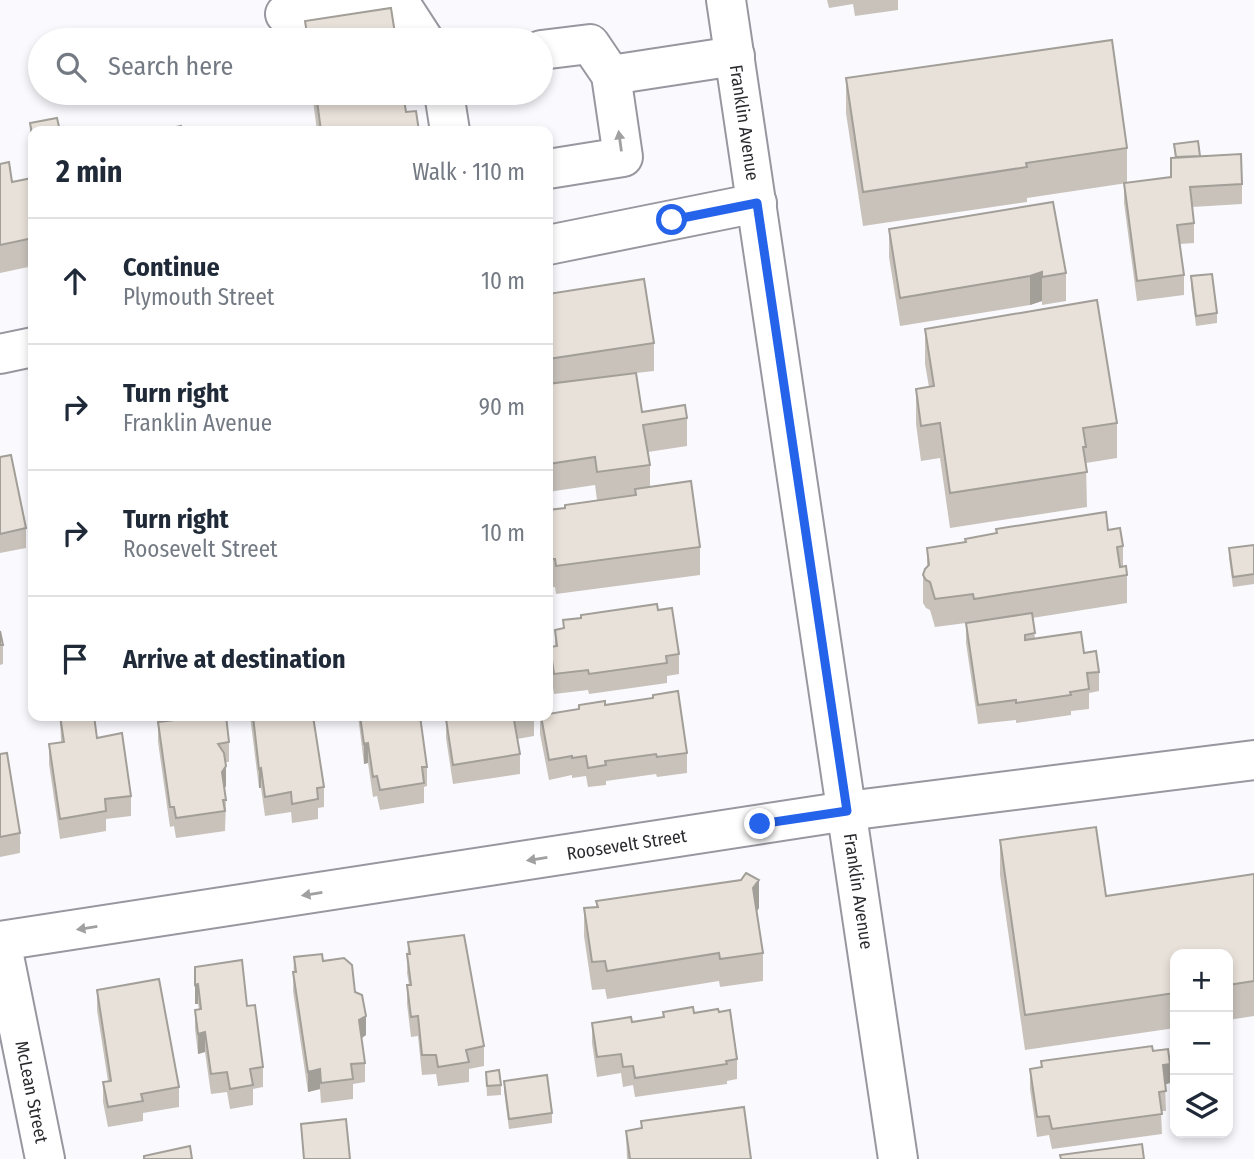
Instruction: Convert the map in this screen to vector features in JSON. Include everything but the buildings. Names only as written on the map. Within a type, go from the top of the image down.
[{"type":"street","points":[[285,14],[382,0]]},
{"type":"street","points":[[398,0],[417,28]]},
{"type":"street","name":"Franklin Avenue","points":[[726,0],[898,1159]]},
{"type":"street","points":[[553,49],[590,44],[611,75],[623,157],[553,168]]},
{"type":"street","points":[[611,75],[735,56]]},
{"type":"street","points":[[446,105],[449,126]]},
{"type":"street","points":[[553,244],[757,203]]},
{"type":"street","points":[[0,354],[28,348]]},
{"type":"street","name":"Roosevelt Street","points":[[1,941],[847,811],[1254,760]]},
{"type":"street","name":"McLean Street","points":[[1,941],[45,1159]]},
{"type":"route","points":[[672,220],[757,203],[847,811],[760,824]]}]
